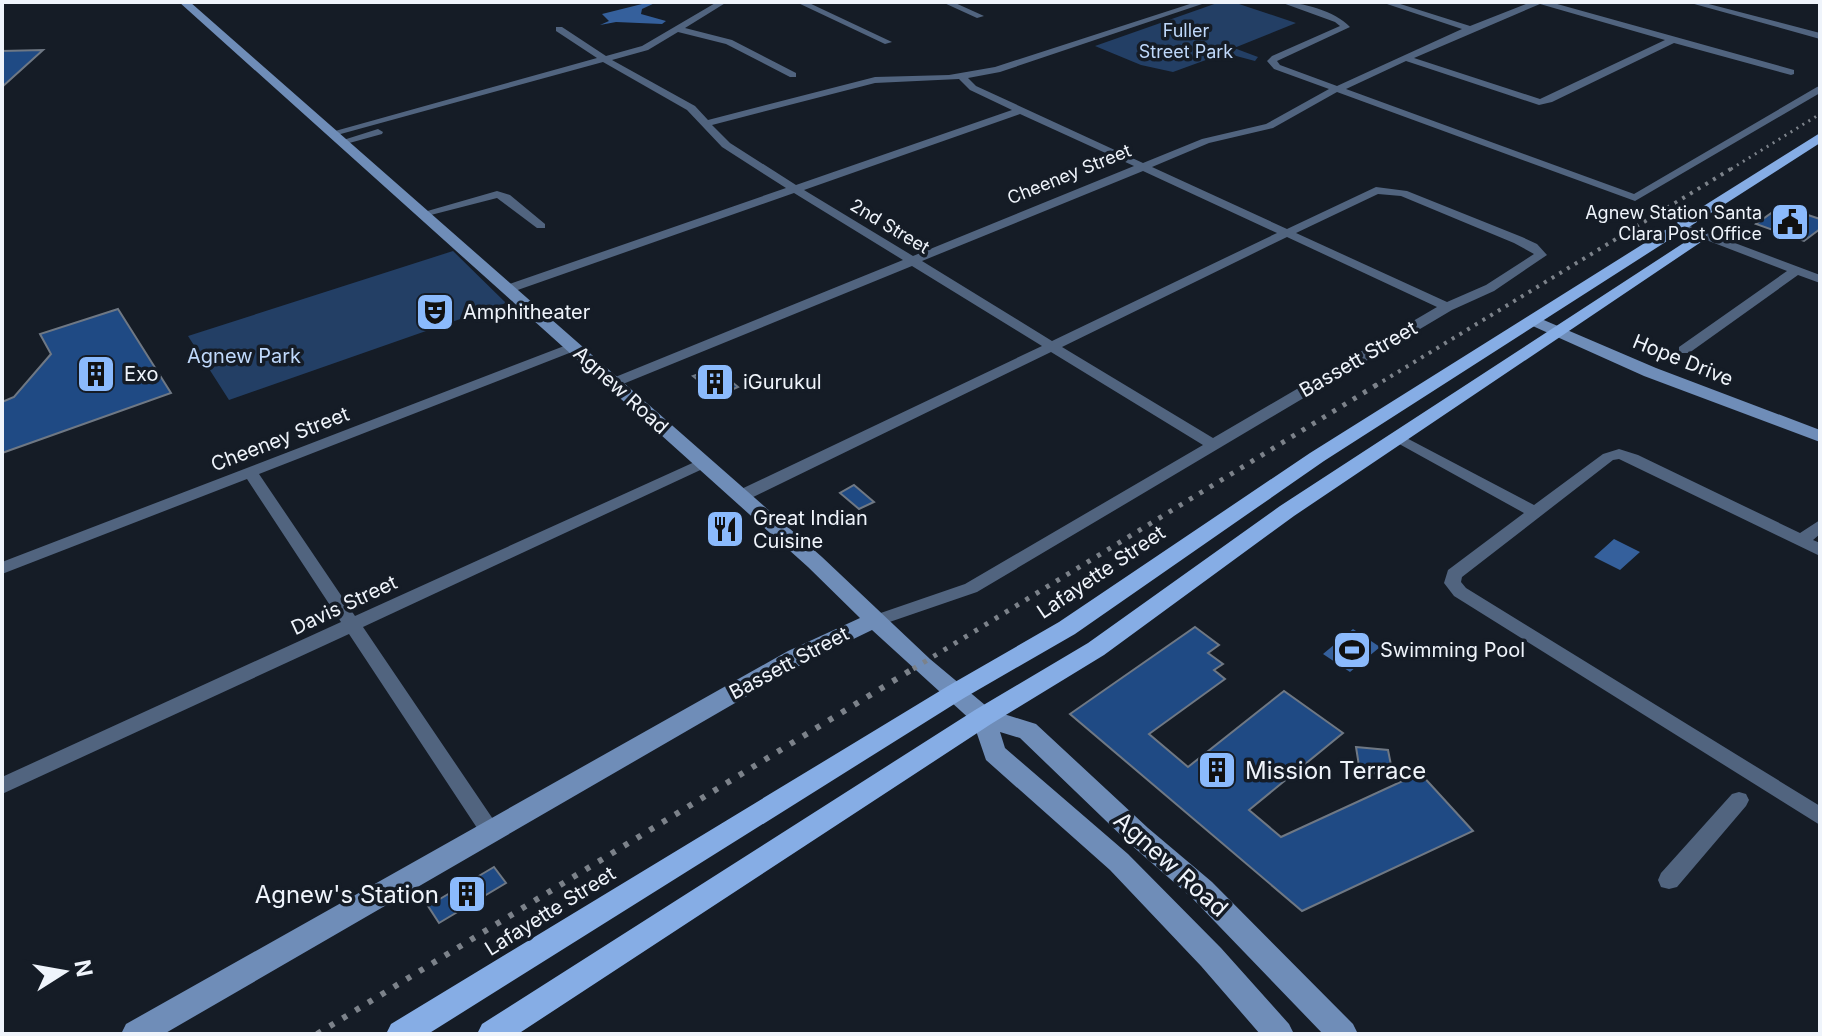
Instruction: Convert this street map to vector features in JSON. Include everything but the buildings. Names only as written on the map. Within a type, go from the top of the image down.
[{"type":"main road","name":"Lafayette Street","points":[[401,1034],[956,692],[1067,628],[1259,495],[1820,137]]},
{"type":"main road","points":[[492,1034],[983,717],[1096,649],[1287,511],[1702,235]]},
{"type":"street","name":"Agnew Road","points":[[184,2],[741,496],[983,717],[1028,731],[1139,836],[1202,890],[1343,1034]]},
{"type":"street","points":[[338,138],[670,46],[679,39],[681,30],[701,13],[723,2]]},
{"type":"street","points":[[800,2],[888,42]]},
{"type":"street","points":[[946,2],[980,16]]},
{"type":"street","points":[[707,123],[875,80],[962,77],[997,70],[1204,2]]},
{"type":"street","points":[[1284,2],[1338,20],[1346,27],[1275,58],[1273,64],[1635,198],[1820,89]]},
{"type":"street","points":[[1385,2],[1470,29]]},
{"type":"street","points":[[1539,2],[1791,72]]},
{"type":"street","name":"Cheeney Street","points":[[613,383],[1206,141],[1269,126],[1339,89],[1470,29],[1539,2]]},
{"type":"street","points":[[1691,2],[1820,36]]},
{"type":"street","name":"2nd Street","points":[[559,29],[691,108],[726,145],[795,189],[1212,444]]},
{"type":"street","points":[[681,30],[729,42],[793,75]]},
{"type":"street","points":[[1409,59],[1539,102],[1673,40]]},
{"type":"street","points":[[962,77],[973,88],[1447,307]]},
{"type":"street","points":[[508,289],[1021,110]]},
{"type":"street","name":"Bassett Street","points":[[136,1034],[796,657],[847,631],[971,588],[1447,307],[1490,288],[1541,255],[1518,240],[1390,191],[1376,190],[1289,233]]},
{"type":"street","points":[[423,214],[497,194],[506,197],[541,226]]},
{"type":"street","points":[[1679,226],[1820,279]]},
{"type":"street","points":[[741,496],[1289,233]]},
{"type":"street","points":[[1684,350],[1797,270]]},
{"type":"street","name":"Hope Drive","points":[[1532,320],[1650,372],[1820,436]]},
{"type":"street","name":"Cheeney Street","points":[[2,568],[572,347]]},
{"type":"street","points":[[1397,437],[1534,512]]},
{"type":"street","points":[[1820,550],[1633,458],[1619,454],[1608,457],[1534,512],[1454,574],[1452,583],[1460,592],[1820,816]]},
{"type":"street","name":"Davis Street","points":[[2,786],[704,463]]},
{"type":"street","points":[[250,472],[490,831]]},
{"type":"street","points":[[1801,541],[1820,525]]},
{"type":"street","name":"Agnew Road","points":[[983,717],[995,753],[1119,862],[1279,1034]]},
{"type":"street","points":[[1669,880],[1739,800]]},
{"type":"green space","name":"Fuller Street Park","points":[[1220,2],[1233,2],[1296,23],[1234,48],[1258,57],[1255,61],[1225,53],[1173,72],[1141,65],[1095,46]]},
{"type":"green space","name":"Agnew Park","points":[[453,251],[506,303],[229,400],[188,336]]},
{"type":"shaded area","points":[[657,2],[642,9],[641,14],[666,21],[662,24],[616,22],[600,25],[609,21],[602,14]]},
{"type":"shaded area","points":[[1614,539],[1640,552],[1620,570],[1594,557]]},
{"type":"shaded area","name":"Swimming Pool","points":[[1353,629],[1380,647],[1350,672],[1323,654]]},
{"type":"railway","points":[[1731,169],[1820,114]]},
{"type":"railway","points":[[1375,386],[1734,167]]},
{"type":"railway","points":[[913,669],[1378,384]]},
{"type":"railway","points":[[317,1034],[916,667]]},
{"type":"place","name":"Agnew Station Santa Clara Post Office","points":[[1790,222]]},
{"type":"place","name":"Amphitheater","points":[[435,312]]},
{"type":"place","name":"Exo","points":[[96,374]]},
{"type":"place","name":"iGurukul","points":[[715,382]]},
{"type":"place","name":"Great Indian Cuisine","points":[[725,529]]},
{"type":"place","name":"Swimming Pool","points":[[1352,650]]},
{"type":"place","name":"Mission Terrace","points":[[1217,770]]},
{"type":"place","name":"Agnew's Station","points":[[467,894]]}]
